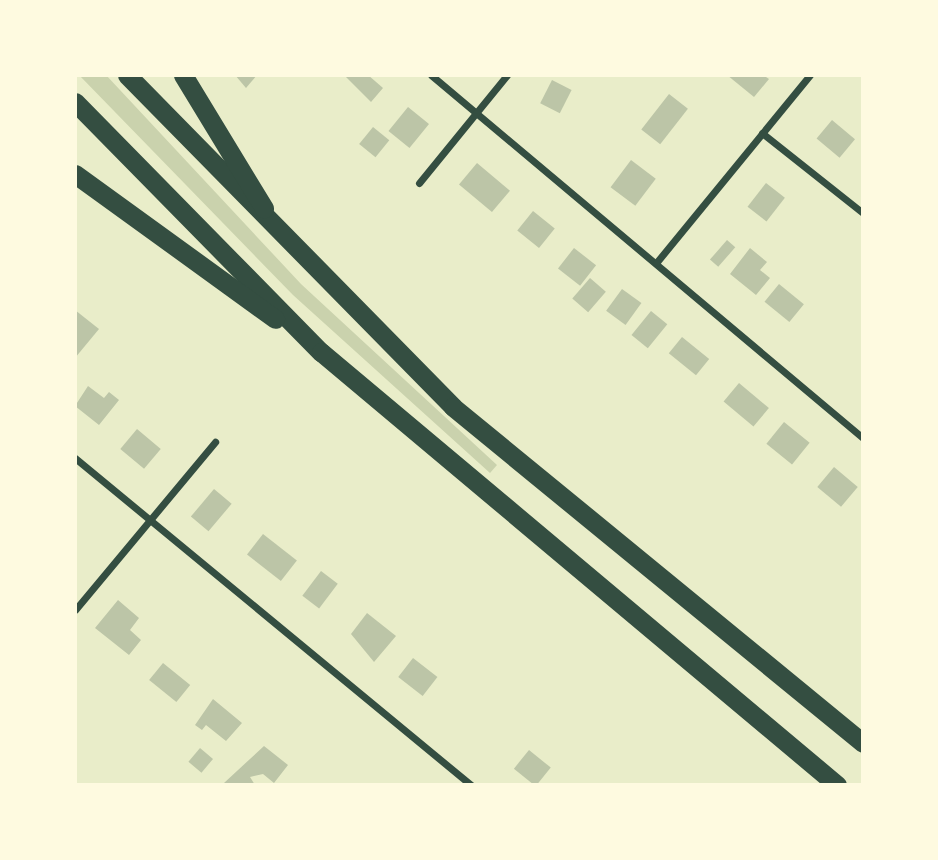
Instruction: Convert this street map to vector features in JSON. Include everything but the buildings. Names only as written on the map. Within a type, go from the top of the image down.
[{"type":"highway","points":[[127,75],[453,407],[863,743]]},
{"type":"highway","points":[[183,75],[272,225]]},
{"type":"highway","points":[[75,102],[321,352]]},
{"type":"highway","points":[[75,174],[321,352],[837,785]]},
{"type":"street","points":[[431,75],[863,438]]},
{"type":"street","points":[[418,183],[507,75]]},
{"type":"street","points":[[656,263],[810,75]]},
{"type":"street","points":[[762,133],[863,214]]},
{"type":"street","points":[[75,610],[215,442]]},
{"type":"street","points":[[75,458],[471,785]]},
{"type":"green space","points":[[79,75],[106,75],[301,284],[497,465],[490,473],[293,295]]}]
